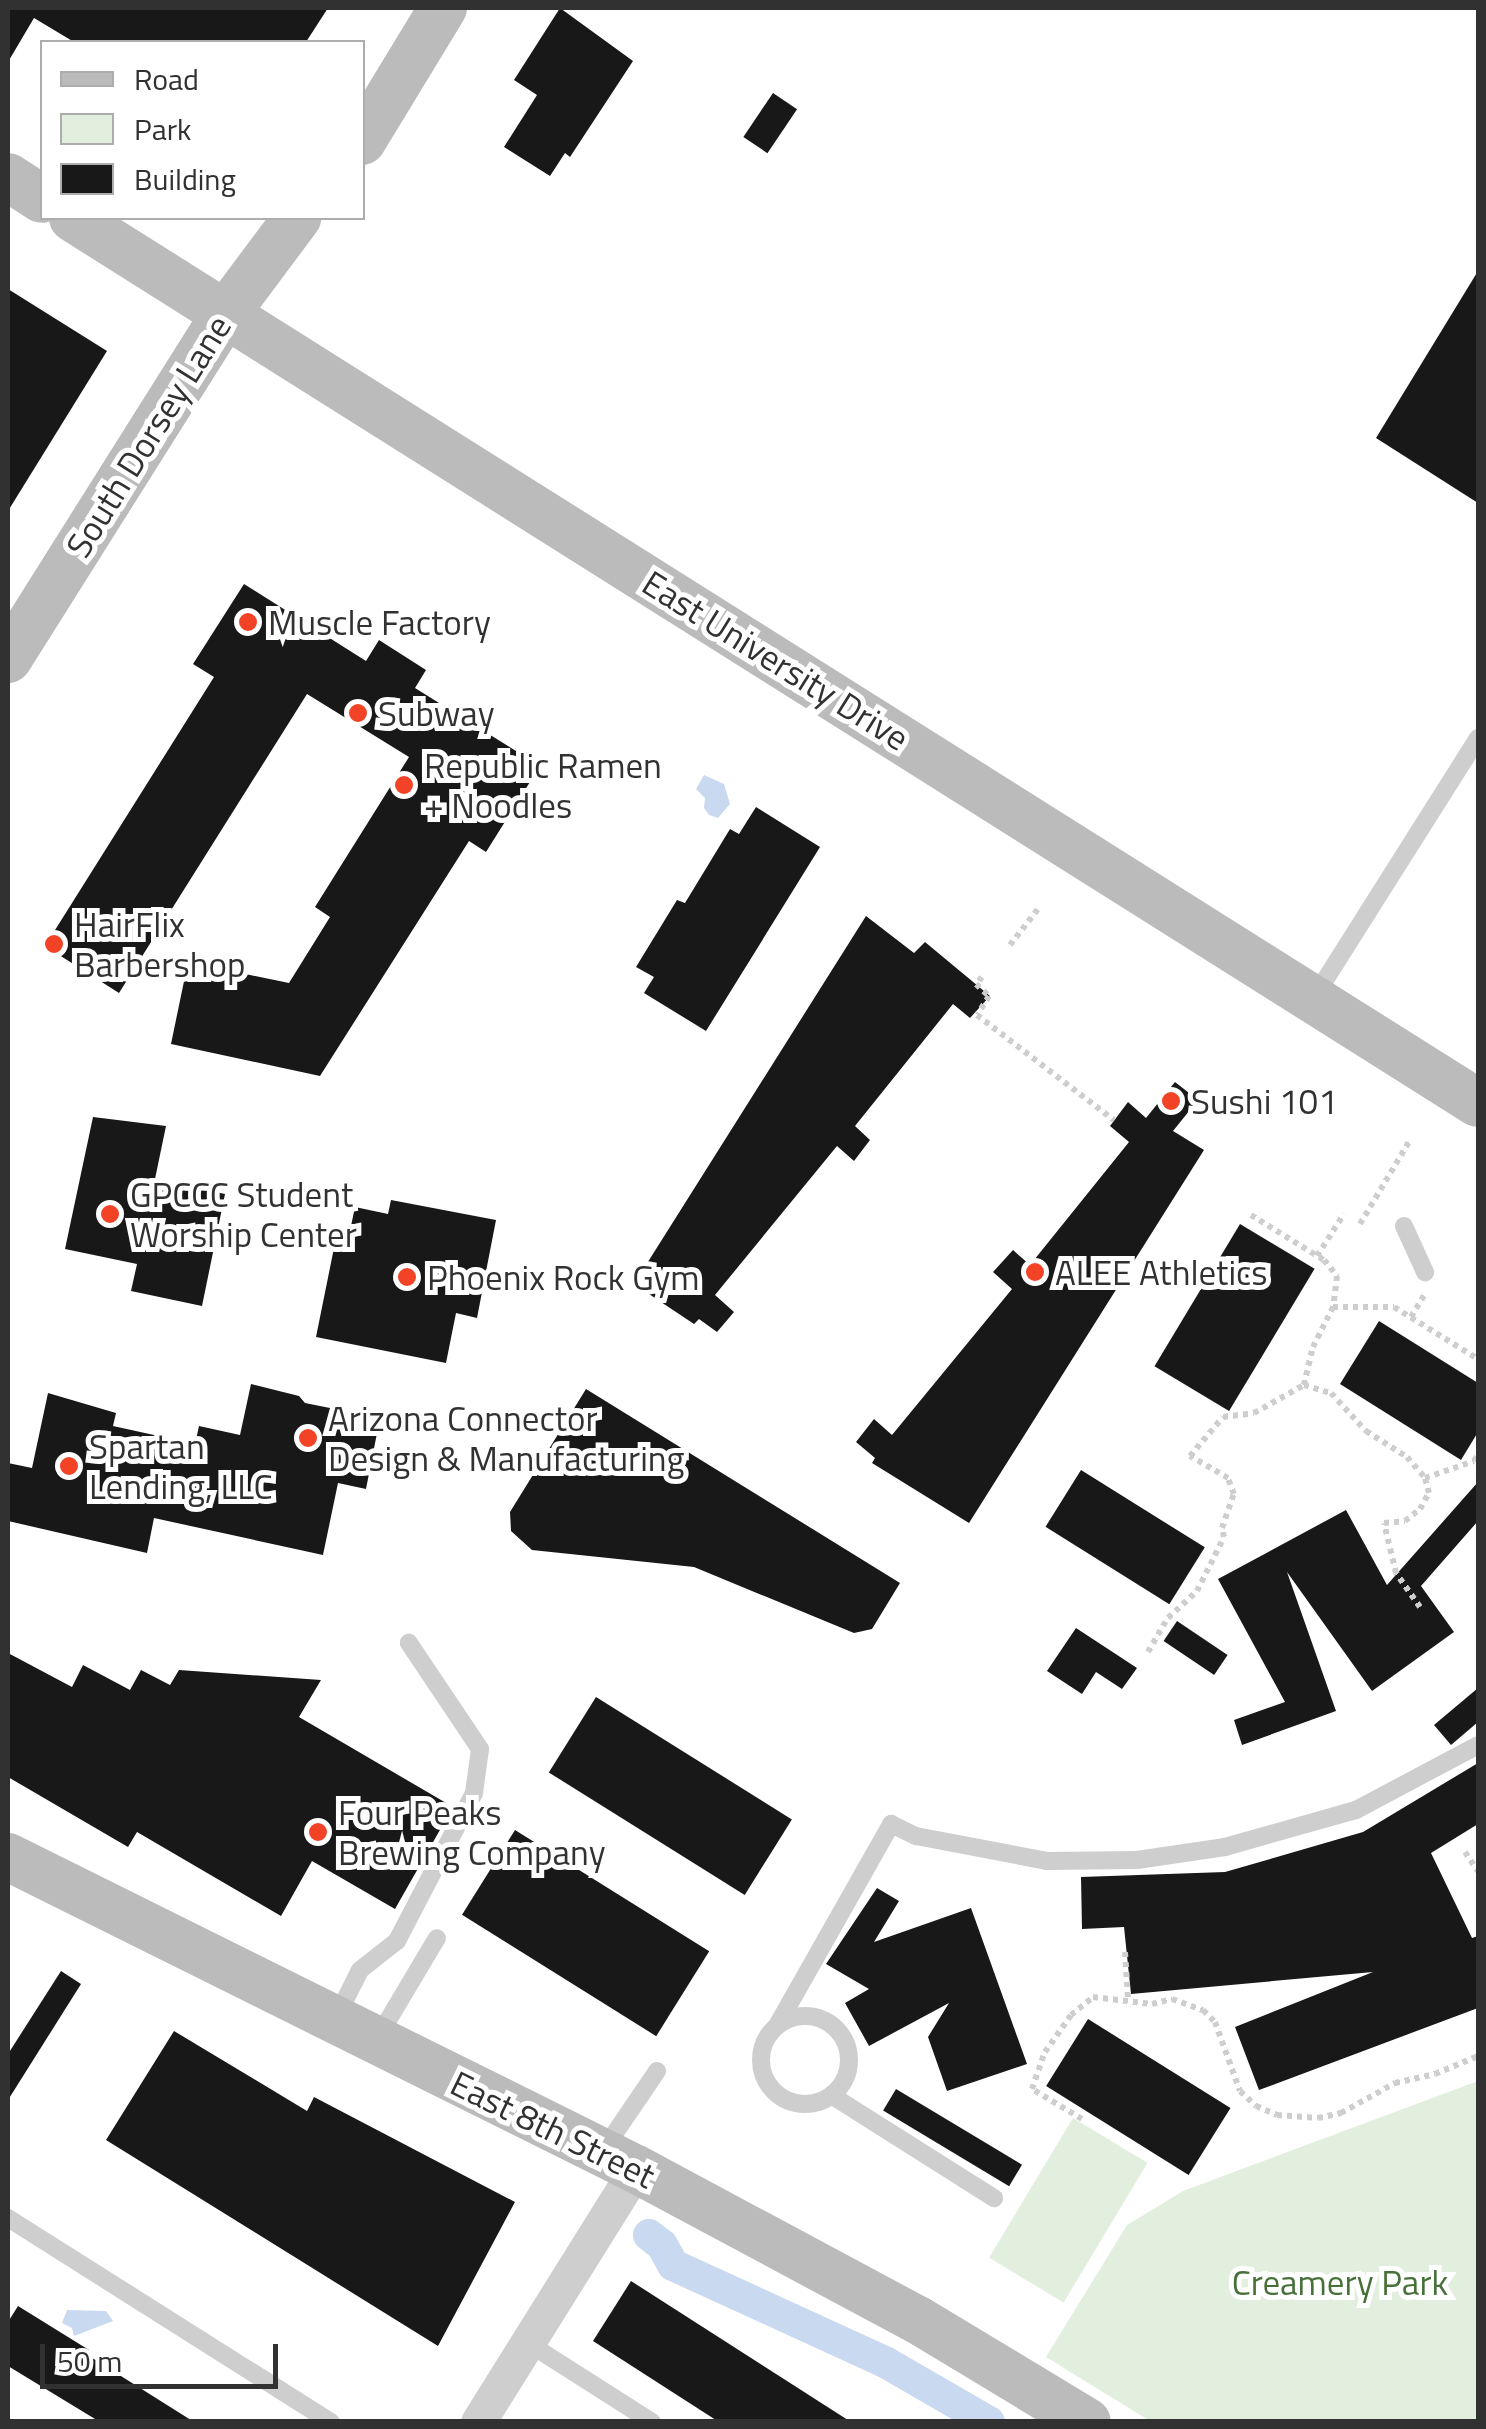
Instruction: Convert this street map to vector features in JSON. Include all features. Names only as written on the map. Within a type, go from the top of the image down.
[{"type":"street","points":[[365,136],[443,8]]},
{"type":"street","points":[[8,177],[40,198]]},
{"type":"street","name":"East University Drive","points":[[76,220],[1478,1104]]},
{"type":"street","name":"South Dorsey Lane","points":[[8,659],[226,312],[295,220]]},
{"type":"street","name":"East 8th Street","points":[[8,1857],[619,2161],[918,2320],[1087,2422]]},
{"type":"street","points":[[478,2422],[528,2343],[619,2161]]},
{"type":"lane","points":[[1312,999],[1477,745]]},
{"type":"lane","points":[[1404,1226],[1425,1272]]},
{"type":"lane","points":[[355,2031],[360,1970],[397,1942],[474,1793],[480,1749],[409,1643]]},
{"type":"lane","points":[[778,2024],[791,2017],[820,2018],[843,2036],[849,2065],[844,2080],[831,2095],[808,2104],[794,2103],[770,2088],[760,2062],[762,2047],[891,1824],[916,1836],[1047,1861],[1137,1860],[1225,1848],[1356,1810],[1478,1745]]},
{"type":"lane","points":[[355,2031],[436,1938]]},
{"type":"lane","points":[[619,2161],[657,2071]]},
{"type":"lane","points":[[831,2095],[994,2198]]},
{"type":"lane","points":[[8,2218],[332,2422]]},
{"type":"lane","points":[[528,2343],[652,2422]]},
{"type":"path","points":[[1010,945],[1038,909]]},
{"type":"path","points":[[982,977],[976,984],[990,996],[977,1016],[1114,1120]]},
{"type":"path","points":[[1360,1224],[1410,1140]]},
{"type":"path","points":[[1317,1256],[1344,1214]]},
{"type":"path","points":[[1251,1215],[1317,1256],[1338,1276],[1333,1307],[1313,1347],[1304,1385]]},
{"type":"path","points":[[1333,1307],[1394,1307],[1478,1358]]},
{"type":"path","points":[[1148,1652],[1168,1618],[1197,1591],[1212,1567],[1234,1494],[1228,1478],[1190,1456],[1224,1417],[1254,1413],[1304,1385],[1331,1393],[1366,1431],[1407,1457],[1426,1478],[1429,1493],[1420,1509],[1405,1521],[1384,1524],[1396,1574],[1420,1607]]},
{"type":"path","points":[[1426,1478],[1474,1461],[1478,1455]]},
{"type":"path","points":[[1465,1852],[1478,1872]]},
{"type":"path","points":[[1125,1952],[1128,1999]]},
{"type":"path","points":[[1082,2119],[1032,2089],[1045,2052],[1070,2015],[1092,1997],[1152,2004],[1172,1998],[1203,2010],[1215,2022],[1240,2091],[1256,2106],[1277,2114],[1318,2118],[1341,2113],[1395,2082],[1435,2074],[1478,2056]]},
{"type":"green space","name":"Creamery Park","points":[[1478,2081],[1478,2421],[1150,2421],[1046,2357],[1127,2225],[1183,2191]]},
{"type":"green space","points":[[1073,2118],[1148,2163],[1064,2303],[989,2258]]},
{"type":"water","points":[[704,775],[724,784],[730,804],[718,818],[709,815],[704,808],[705,798],[696,789]]},
{"type":"water","points":[[67,2310],[106,2311],[113,2321],[74,2336],[72,2328],[62,2323]]},
{"type":"building","points":[[8,8],[328,8],[307,40],[71,40],[34,18],[8,62]]},
{"type":"building","points":[[560,8],[633,61],[570,157],[565,153],[550,176],[504,147],[537,95],[514,80]]},
{"type":"building","points":[[773,93],[797,109],[767,153],[743,137]]},
{"type":"building","points":[[1478,271],[1478,503],[1376,438]]},
{"type":"building","points":[[8,289],[107,351],[8,511]]},
{"type":"building","points":[[244,584],[366,661],[379,640],[426,670],[415,688],[540,766],[486,852],[469,841],[320,1076],[171,1044],[188,962],[289,983],[330,917],[315,907],[409,757],[307,694],[119,993],[45,946],[214,677],[193,664]]},
{"type":"building","points":[[756,807],[820,847],[706,1031],[644,993],[654,977],[636,967],[677,900],[685,903],[730,829],[739,834]]},
{"type":"building","points":[[866,916],[914,953],[925,942],[990,996],[970,1018],[953,1004],[855,1126],[870,1140],[854,1161],[837,1146],[715,1295],[734,1312],[717,1332],[699,1319],[694,1324],[634,1284]]},
{"type":"building","points":[[1175,1082],[1198,1100],[1173,1131],[1204,1150],[969,1523],[872,1463],[875,1458],[856,1442],[874,1419],[892,1435],[1012,1289],[993,1272],[1013,1250],[1030,1265],[1129,1142],[1110,1126],[1128,1102],[1146,1118]]},
{"type":"building","points":[[93,1117],[166,1126],[155,1179],[225,1194],[202,1306],[131,1291],[137,1264],[65,1249]]},
{"type":"building","name":"Phoenix Rock Gym","points":[[391,1200],[496,1220],[477,1318],[456,1313],[446,1363],[316,1337],[336,1238],[348,1240],[355,1207],[388,1214]]},
{"type":"building","points":[[1240,1224],[1315,1269],[1229,1411],[1155,1366]]},
{"type":"building","points":[[1379,1321],[1478,1383],[1478,1432],[1461,1460],[1340,1384]]},
{"type":"building","points":[[251,1384],[299,1396],[305,1403],[380,1418],[366,1489],[338,1483],[323,1555],[154,1518],[147,1553],[8,1521],[8,1463],[32,1468],[48,1393],[116,1413],[113,1426],[195,1444],[199,1426],[240,1435]]},
{"type":"building","points":[[586,1389],[900,1583],[872,1629],[854,1633],[694,1567],[532,1550],[511,1531],[510,1512]]},
{"type":"building","points":[[1081,1470],[1205,1547],[1169,1604],[1045,1527]]},
{"type":"building","points":[[1478,1482],[1478,1521],[1421,1586],[1454,1632],[1372,1691],[1287,1572],[1336,1711],[1242,1745],[1234,1720],[1285,1702],[1218,1579],[1346,1510],[1387,1585]]},
{"type":"building","points":[[1177,1621],[1228,1655],[1214,1675],[1164,1641]]},
{"type":"building","points":[[1076,1628],[1137,1668],[1122,1689],[1096,1672],[1082,1694],[1047,1671]]},
{"type":"building","points":[[8,1653],[72,1687],[83,1665],[130,1690],[141,1670],[170,1685],[179,1670],[321,1680],[299,1717],[453,1807],[395,1909],[312,1861],[281,1916],[137,1832],[128,1847],[8,1777]]},
{"type":"building","points":[[1478,1688],[1478,1722],[1451,1745],[1434,1725]]},
{"type":"building","points":[[596,1697],[792,1819],[745,1895],[549,1772]]},
{"type":"building","points":[[1478,1763],[1478,1824],[1431,1853],[1472,1938],[1478,1936],[1478,2008],[1259,2090],[1235,2027],[1373,1972],[1131,1994],[1124,1927],[1082,1929],[1081,1877],[1225,1872],[1363,1832]]},
{"type":"building","points":[[515,1830],[709,1951],[656,2036],[462,1915]]},
{"type":"building","points":[[877,1888],[899,1901],[874,1942],[971,1908],[1027,2064],[947,2091],[928,2037],[949,2003],[869,2046],[845,2003],[869,1989],[826,1964]]},
{"type":"building","points":[[61,1971],[81,1984],[8,2100],[8,2054]]},
{"type":"building","points":[[1088,2019],[1230,2108],[1189,2175],[1046,2086]]},
{"type":"building","points":[[174,2031],[307,2111],[314,2097],[515,2202],[438,2346],[106,2140]]},
{"type":"building","points":[[896,2089],[1022,2165],[1009,2186],[883,2110]]},
{"type":"building","points":[[631,2281],[851,2422],[719,2422],[593,2341]]},
{"type":"building","points":[[18,2306],[194,2422],[100,2422],[8,2366],[8,2322]]},
{"type":"waterway","points":[[649,2235],[662,2245],[673,2265],[885,2362],[989,2422]]},
{"type":"place","name":"Muscle Factory","points":[[248,622]]},
{"type":"place","name":"Subway","points":[[358,713]]},
{"type":"place","name":"Republic Ramen + Noodles","points":[[404,785]]},
{"type":"place","name":"HairFlix Barbershop","points":[[54,944]]},
{"type":"place","name":"Sushi 101","points":[[1171,1101]]},
{"type":"place","name":"GPCCC Student Worship Center","points":[[110,1214]]},
{"type":"place","name":"ALEE Athletics","points":[[1035,1272]]},
{"type":"place","name":"Phoenix Rock Gym","points":[[407,1277]]},
{"type":"place","name":"Arizona Connector Design & Manufacturing","points":[[308,1438]]},
{"type":"place","name":"Spartan Lending, LLC","points":[[69,1466]]},
{"type":"place","name":"Four Peaks Brewing Company","points":[[318,1832]]}]
